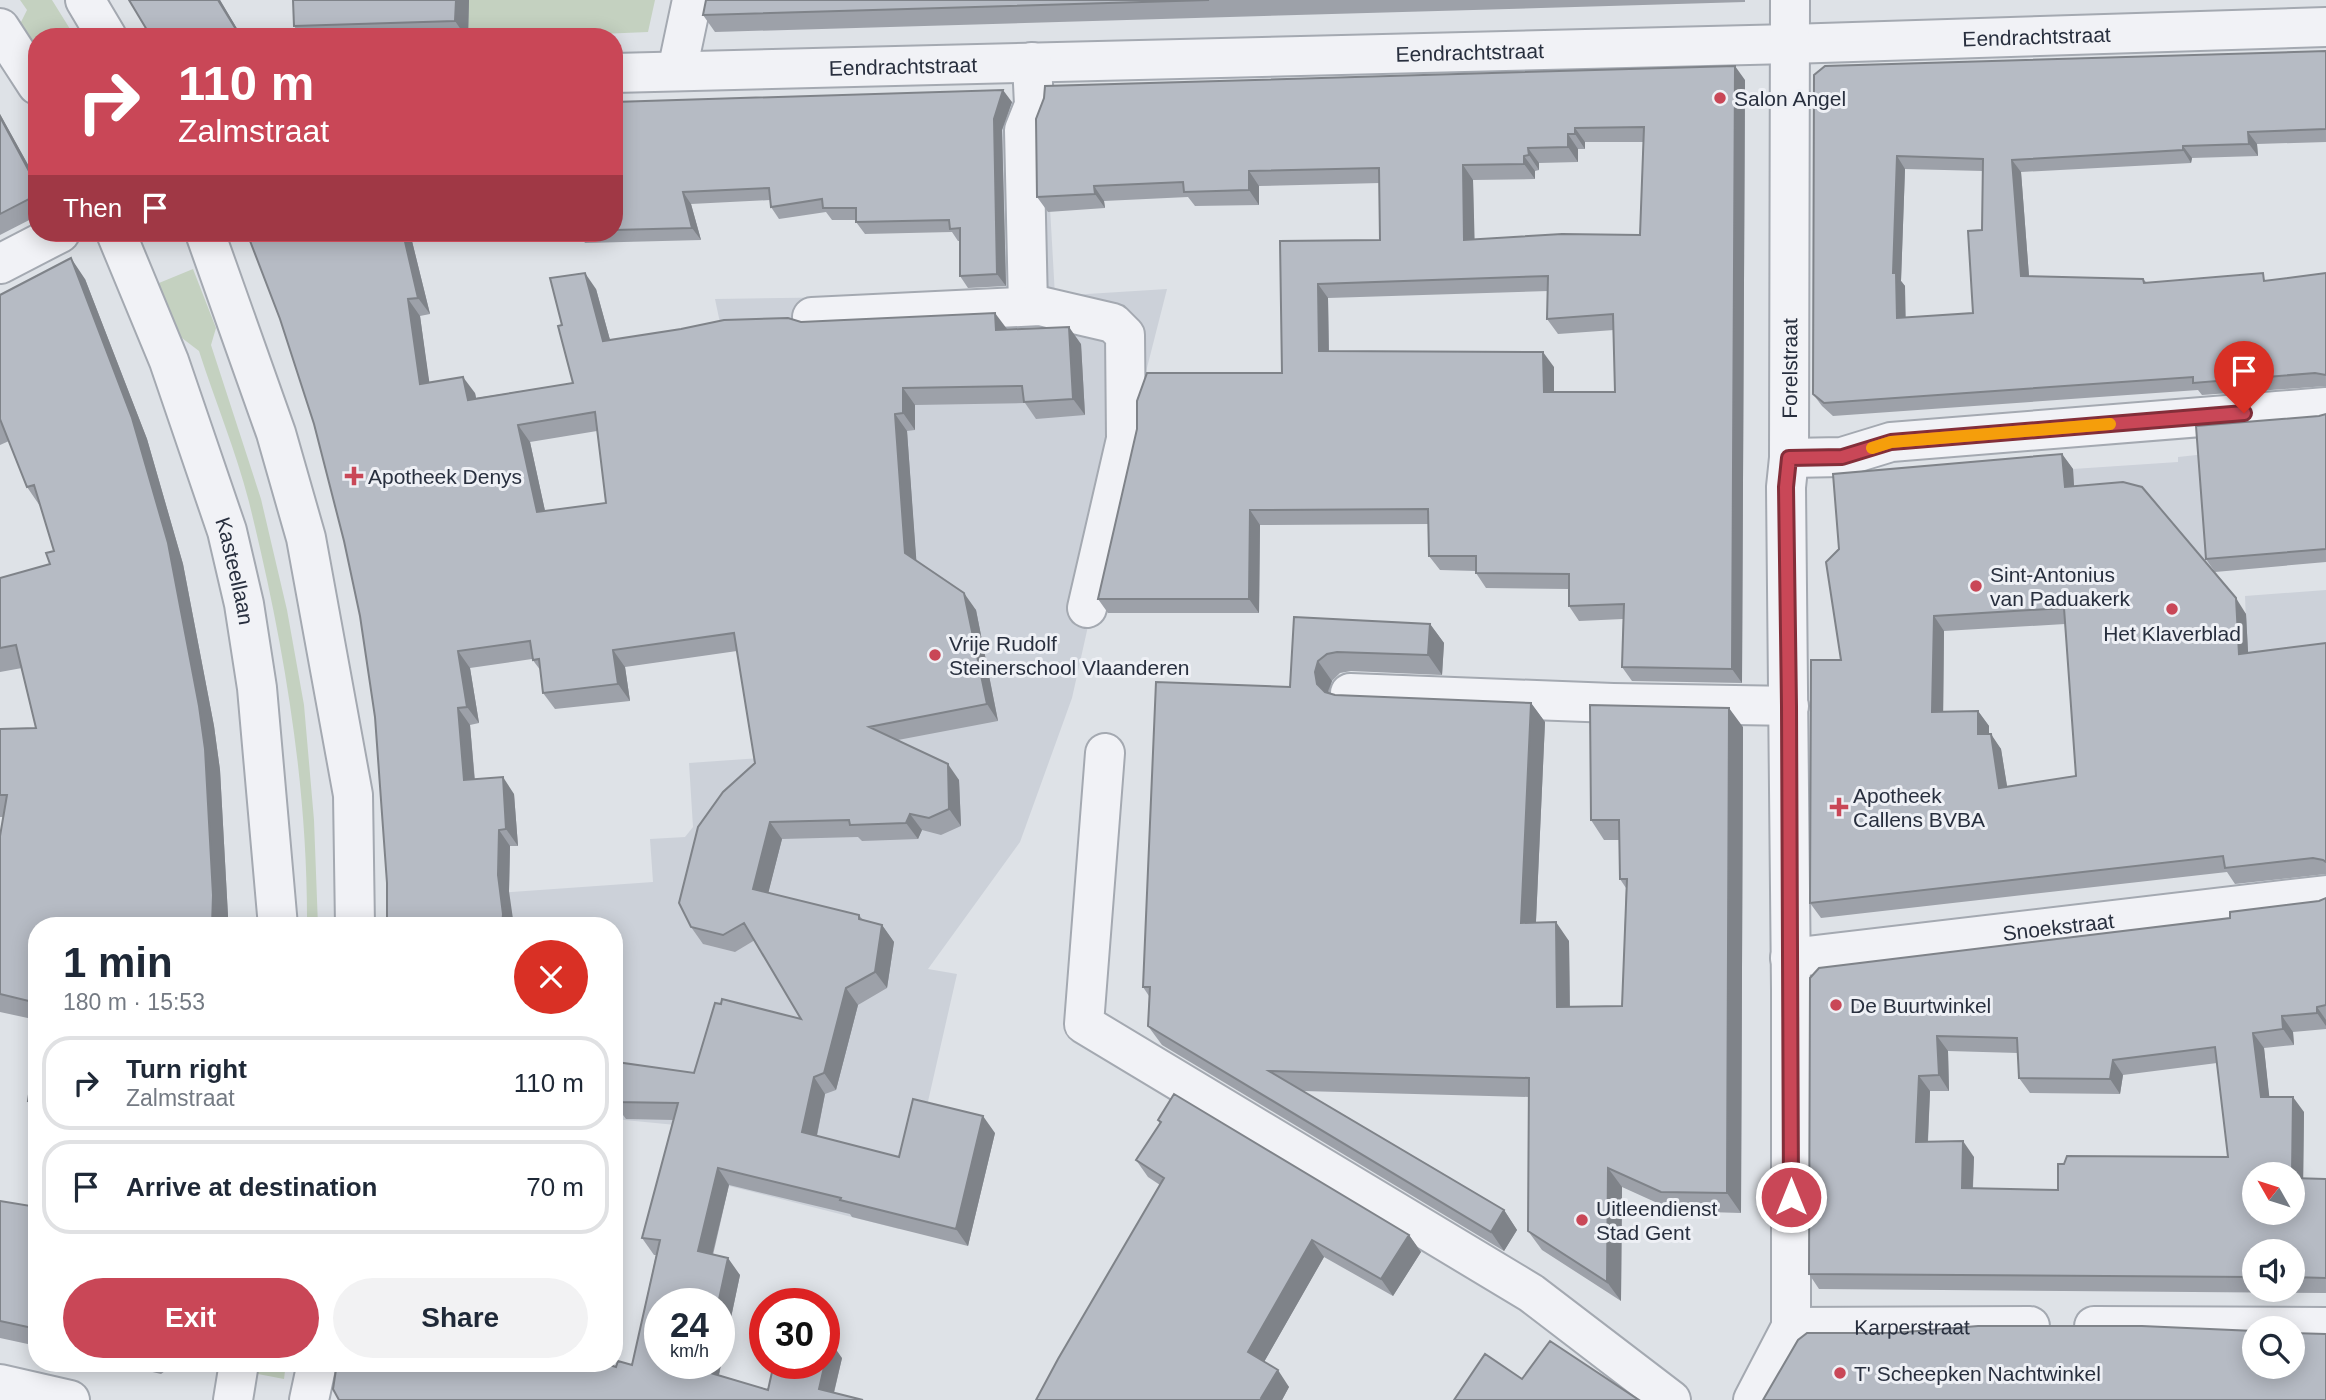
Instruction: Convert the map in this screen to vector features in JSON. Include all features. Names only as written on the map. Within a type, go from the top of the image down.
[{"type":"street","points":[[85,0],[102,28]]},
{"type":"street","points":[[677,71],[692,0]]},
{"type":"street","name":"Forelstraat","points":[[1753,1400],[1791,1326],[1786,487],[1789,458],[1790,0]]},
{"type":"street","name":"Eendrachtstraat","points":[[623,73],[1790,44],[2326,27]]},
{"type":"street","points":[[0,28],[28,71]]},
{"type":"street","points":[[1027,306],[1024,130],[1034,105],[1032,62]]},
{"type":"street","points":[[0,264],[43,242]]},
{"type":"street","name":"Kasteellaan","points":[[120,242],[169,361],[227,531],[244,604],[257,688],[277,917]]},
{"type":"street","points":[[208,242],[276,433],[306,538],[353,795],[355,917]]},
{"type":"street","points":[[812,317],[1040,306],[1113,323],[1125,335],[1126,439],[1087,608]]},
{"type":"street","points":[[1789,458],[1842,457],[1891,442],[2326,407]]},
{"type":"street","points":[[1350,693],[1613,703],[1789,706]]},
{"type":"street","points":[[1105,753],[1084,1024],[1531,1293],[1671,1400]]},
{"type":"street","name":"Snoekstraat","points":[[1790,958],[2326,895]]},
{"type":"street","name":"Karperstraat","points":[[1791,1326],[2326,1326]]},
{"type":"street","points":[[233,1400],[238,1372]]},
{"type":"street","points":[[309,1400],[315,1372]]},
{"type":"street","points":[[0,1384],[70,1400]]},
{"type":"shaded area","name":"Vrije Rudolf Steinerschool Vlaanderen","points":[[1044,101],[1055,296],[1167,289],[1135,415],[1072,698],[1020,842],[928,969],[957,974],[899,1229],[729,1186],[734,1165],[686,1126],[623,1120],[623,917],[398,917],[398,900],[653,882],[650,839],[685,837],[693,827],[689,763],[801,755],[777,594],[715,299],[1006,295],[1001,102]]},
{"type":"shaded area","name":"Het Klaverblad","points":[[2206,454],[2218,623],[2246,621],[2245,596],[2326,590],[2326,713],[2082,742],[2073,469],[2178,462],[2178,457]]},
{"type":"green space","points":[[20,0],[52,0],[69,28],[28,28],[28,37],[20,24],[27,10]]},
{"type":"green space","points":[[304,0],[655,0],[648,32],[623,33],[623,28],[305,28]]},
{"type":"green space","points":[[193,269],[216,328],[211,345],[261,499],[287,610],[304,705],[314,820],[318,917],[307,917],[303,819],[291,712],[273,606],[249,502],[199,351],[178,335],[159,283]]},
{"type":"green space","points":[[248,1372],[285,1372],[284,1379]]},
{"type":"building","points":[[129,0],[218,0],[235,28],[146,28]]},
{"type":"building","points":[[293,0],[456,0],[455,21],[294,26]]},
{"type":"building","points":[[706,0],[1209,0],[703,15]]},
{"type":"building","points":[[2326,51],[2326,129],[2248,132],[2249,144],[2183,146],[2183,150],[2012,160],[2021,276],[2143,279],[2144,283],[2263,273],[2264,281],[2326,273],[2326,375],[2315,373],[2193,383],[2193,377],[1824,403],[1813,394],[1814,75],[1825,66]],"holes":[[[1897,156],[1983,159],[1982,230],[1968,231],[1973,313],[1897,318],[1896,273],[1893,273]]]},
{"type":"building","points":[[1735,66],[1732,669],[1622,667],[1624,604],[1569,606],[1569,574],[1476,573],[1476,556],[1429,556],[1428,509],[1250,510],[1249,599],[1098,599],[1137,429],[1137,401],[1147,373],[1282,373],[1280,241],[1380,240],[1379,168],[1249,171],[1249,190],[1184,192],[1183,182],[1094,186],[1095,194],[1037,197],[1036,119],[1044,98],[1045,86]],"holes":[[[1644,127],[1640,235],[1562,234],[1464,240],[1463,165],[1524,164],[1524,156],[1529,155],[1528,148],[1568,147],[1568,134],[1575,134],[1575,128]],[[1548,276],[1547,319],[1613,314],[1615,392],[1544,392],[1543,352],[1319,351],[1318,284]]]},
{"type":"building","points":[[1003,90],[994,119],[997,274],[960,276],[960,228],[950,229],[949,220],[856,222],[856,208],[823,208],[822,199],[771,207],[769,188],[683,192],[692,228],[623,230],[623,102]]},
{"type":"building","points":[[0,117],[28,169],[28,200],[0,214]]},
{"type":"building","points":[[250,242],[405,242],[418,298],[408,299],[420,384],[463,377],[468,400],[573,383],[558,326],[562,325],[550,278],[585,273],[603,341],[724,320],[788,318],[801,322],[995,313],[996,330],[1069,327],[1073,399],[1024,402],[1022,386],[903,388],[903,413],[895,414],[905,553],[964,593],[987,704],[869,727],[948,764],[949,809],[929,818],[910,814],[906,823],[850,825],[849,820],[770,822],[753,889],[859,915],[859,919],[882,925],[875,972],[846,988],[824,1073],[814,1077],[802,1132],[899,1157],[913,1099],[983,1116],[956,1229],[718,1168],[698,1251],[728,1258],[721,1288],[649,1288],[660,1240],[642,1238],[678,1103],[623,1102],[623,1063],[694,1073],[715,1003],[721,1004],[722,999],[801,1019],[744,923],[723,935],[691,927],[679,903],[698,827],[723,792],[755,763],[734,633],[613,650],[618,684],[543,693],[539,659],[533,660],[530,641],[458,651],[467,707],[458,708],[464,780],[503,777],[506,829],[499,830],[498,875],[503,917],[387,917],[375,717],[360,616],[314,424],[280,319]],"holes":[[[595,412],[606,503],[537,512],[518,425]]]},
{"type":"building","points":[[71,258],[132,418],[168,543],[199,706],[205,749],[213,895],[212,917],[28,917],[28,1001],[0,994],[0,836],[7,795],[0,795],[0,729],[36,728],[16,645],[0,648],[0,578],[50,564],[46,553],[54,551],[34,485],[27,487],[0,419],[0,295]]},
{"type":"building","points":[[2326,414],[2326,549],[2206,559],[2196,426]]},
{"type":"building","points":[[2062,454],[2065,487],[2123,482],[2142,487],[2236,598],[2239,654],[2326,643],[2326,862],[2313,858],[2225,868],[2223,856],[1810,903],[1811,660],[1841,660],[1826,562],[1839,549],[1833,474]],"holes":[[[2064,608],[2076,776],[1999,788],[1991,734],[1978,734],[1978,711],[1932,712],[1934,616]]]},
{"type":"building","points":[[1294,617],[1430,624],[1428,655],[1327,654],[1318,661],[1315,672],[1317,684],[1325,692],[1335,695],[1531,703],[1521,923],[1556,922],[1557,1007],[1622,1006],[1627,879],[1620,879],[1619,820],[1591,820],[1590,705],[1729,708],[1727,1193],[1661,1192],[1608,1168],[1607,1282],[1528,1231],[1529,1078],[1269,1071],[1504,1210],[1491,1232],[1148,1026],[1150,987],[1143,987],[1156,682],[1290,687]]},
{"type":"building","points":[[2326,898],[2326,1005],[2317,1007],[2317,1013],[2282,1016],[2283,1029],[2253,1033],[2261,1097],[2293,1097],[2292,1162],[2242,1162],[2242,1225],[2305,1225],[2305,1178],[2326,1179],[2326,1278],[2305,1277],[2305,1239],[2242,1239],[2242,1277],[1809,1274],[1810,978],[1819,968],[2230,918],[2230,912]],"holes":[[[1937,1036],[2017,1038],[2019,1078],[2110,1079],[2113,1060],[2215,1047],[2228,1157],[2067,1156],[2064,1164],[2058,1164],[2058,1190],[1962,1188],[1963,1141],[1916,1142],[1919,1076],[1939,1075]]]},
{"type":"building","points":[[1174,1094],[1409,1235],[1381,1279],[1312,1240],[1248,1352],[1278,1370],[1261,1398],[1263,1400],[1036,1400],[1164,1178],[1136,1160],[1161,1122],[1158,1120]]},
{"type":"building","points":[[0,1201],[28,1206],[28,1327],[0,1321]]},
{"type":"building","points":[[644,1311],[644,1379],[731,1379],[768,1390],[770,1379],[821,1379],[819,1389],[863,1400],[339,1400],[333,1389],[336,1372],[623,1372],[623,1362],[632,1365]]},
{"type":"building","points":[[1978,1326],[2142,1326],[2242,1330],[2242,1379],[2305,1379],[2305,1333],[2326,1334],[2326,1400],[1763,1400],[1798,1340],[1807,1333],[1894,1333]]},
{"type":"building","points":[[1550,1341],[1639,1400],[1454,1400],[1485,1354],[1522,1379]]},
{"type":"slow traffic","points":[[1872,448],[1891,442],[2110,424]]},
{"type":"place","name":"Salon Angel","points":[[1720,98]]},
{"type":"place","name":"Apotheek Denys","points":[[354,476]]},
{"type":"place","name":"Sint-Antonius van Paduakerk","points":[[1976,586]]},
{"type":"place","name":"Het Klaverblad","points":[[2172,609]]},
{"type":"place","name":"Vrije Rudolf Steinerschool Vlaanderen","points":[[935,655]]},
{"type":"place","name":"Apotheek Callens BVBA","points":[[1839,807]]},
{"type":"place","name":"De Buurtwinkel","points":[[1836,1005]]},
{"type":"place","name":"Uitleendienst Stad Gent","points":[[1582,1220]]},
{"type":"place","name":"T' Scheepken Nachtwinkel","points":[[1840,1373]]},
{"type":"route","points":[[1791,1197],[1786,487],[1789,458],[1842,457],[1891,442],[2244,413]]}]
